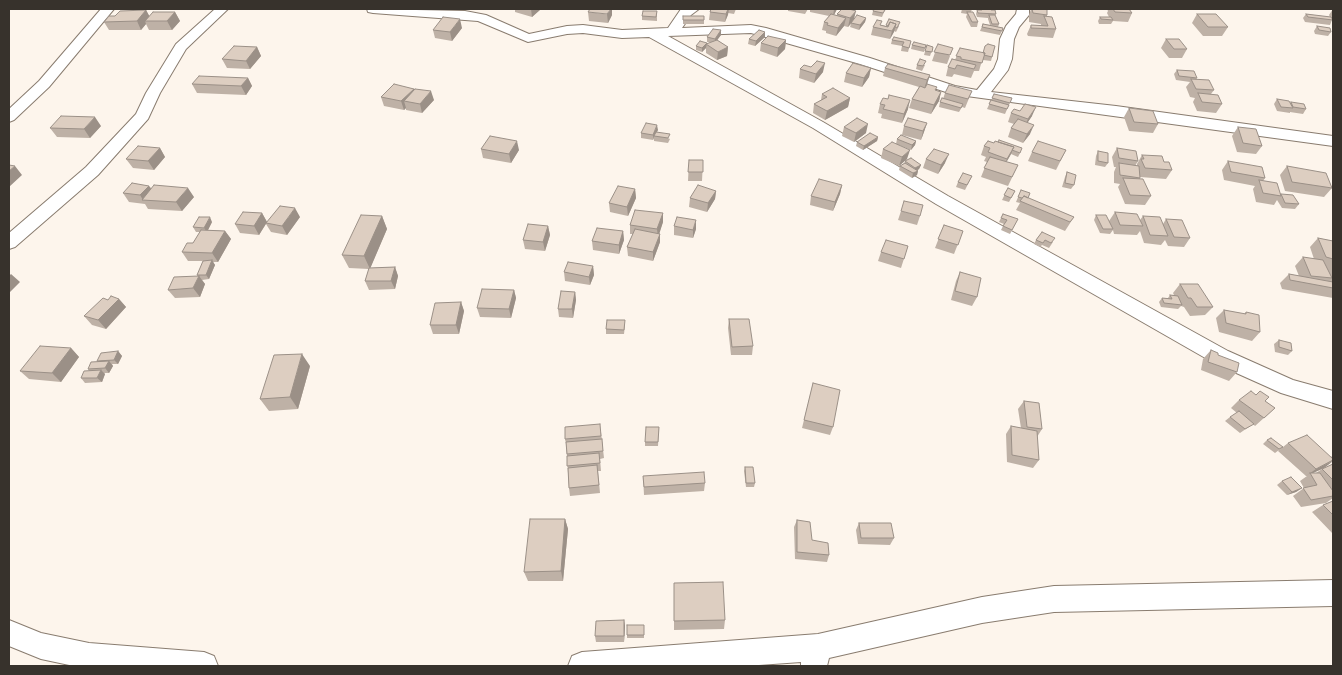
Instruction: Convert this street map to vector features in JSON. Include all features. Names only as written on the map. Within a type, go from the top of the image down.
[{"type":"street","points":[[9,117],[44,84],[108,9]]},
{"type":"street","points":[[9,243],[92,171],[143,116],[153,93],[181,47],[222,9]]},
{"type":"street","points":[[373,9],[465,14],[481,18],[528,38],[575,29],[622,34],[738,29],[766,32],[952,90],[981,96],[1116,111],[1333,141]]},
{"type":"street","points":[[673,31],[686,12],[693,9]]},
{"type":"street","points":[[981,96],[1001,70],[1005,59],[1007,39],[1023,9]]},
{"type":"street","points":[[650,32],[818,125],[942,200],[1221,357],[1288,387],[1333,400]]},
{"type":"street","points":[[1001,70],[1012,85],[1032,102]]},
{"type":"street","points":[[582,666],[816,656],[982,610],[1054,599],[1333,593]]},
{"type":"street","points":[[9,633],[41,646],[89,656],[204,666]]},
{"type":"building","points":[[590,9],[611,9],[607,14],[588,12]]},
{"type":"building","points":[[711,9],[728,9],[726,14],[710,12]]},
{"type":"building","points":[[842,9],[856,11],[850,18],[837,14]]},
{"type":"building","points":[[874,9],[885,10],[883,13],[873,11]]},
{"type":"building","points":[[1032,9],[1047,9],[1047,15],[1033,13]]},
{"type":"building","points":[[1113,9],[1129,9],[1132,13],[1115,12]]},
{"type":"building","points":[[146,10],[137,21],[104,22],[109,16],[115,16],[120,11]]},
{"type":"building","points":[[977,10],[995,10],[996,14],[978,13]]},
{"type":"building","points":[[643,11],[657,11],[656,17],[642,16]]},
{"type":"building","points":[[153,12],[175,12],[167,21],[145,21]]},
{"type":"building","points":[[967,12],[973,12],[978,22],[972,22]]},
{"type":"building","points":[[831,14],[846,18],[838,28],[827,25],[828,23],[824,22]]},
{"type":"building","points":[[1197,14],[1216,14],[1228,27],[1208,27]]},
{"type":"building","points":[[1306,14],[1331,17],[1333,20],[1308,17]]},
{"type":"building","points":[[857,15],[866,18],[860,25],[851,23]]},
{"type":"building","points":[[989,15],[995,15],[999,24],[992,24]]},
{"type":"building","points":[[683,16],[704,16],[704,20],[683,20]]},
{"type":"building","points":[[1044,16],[1052,17],[1056,29],[1031,28],[1031,25],[1048,26]]},
{"type":"building","points":[[443,17],[460,19],[450,32],[433,30]]},
{"type":"building","points":[[1100,17],[1111,17],[1113,20],[1101,19]]},
{"type":"building","points":[[889,19],[900,22],[897,28],[895,27],[896,24],[890,22],[888,26],[886,25]]},
{"type":"building","points":[[877,20],[882,21],[880,25],[888,27],[890,22],[896,24],[892,31],[873,27]]},
{"type":"building","points":[[983,24],[1003,28],[1002,31],[982,27]]},
{"type":"building","points":[[1317,26],[1330,28],[1331,32],[1319,30]]},
{"type":"building","points":[[713,29],[721,30],[715,39],[707,37]]},
{"type":"building","points":[[759,30],[765,32],[756,41],[749,39]]},
{"type":"building","points":[[768,36],[786,40],[778,48],[761,43]]},
{"type":"building","points":[[894,37],[911,41],[909,48],[902,46],[904,42],[892,40]]},
{"type":"building","points":[[1166,39],[1179,39],[1187,49],[1174,49]]},
{"type":"building","points":[[717,40],[728,47],[718,52],[706,44]]},
{"type":"building","points":[[700,41],[707,43],[702,48],[696,46]]},
{"type":"building","points":[[914,42],[926,45],[925,48],[912,45]]},
{"type":"building","points":[[938,44],[953,48],[950,55],[934,52]]},
{"type":"building","points":[[988,44],[995,46],[992,57],[983,53],[985,46]]},
{"type":"building","points":[[927,45],[933,47],[932,52],[925,51]]},
{"type":"building","points":[[234,46],[257,47],[246,61],[222,59]]},
{"type":"building","points":[[960,48],[985,53],[982,63],[961,59],[961,57],[956,56]]},
{"type":"building","points":[[920,59],[926,61],[923,66],[917,65]]},
{"type":"building","points":[[952,59],[976,65],[974,69],[957,65],[955,69],[948,67]]},
{"type":"building","points":[[817,61],[825,63],[816,74],[800,69],[804,65],[811,67]]},
{"type":"building","points":[[853,63],[871,68],[864,78],[846,73]]},
{"type":"building","points":[[888,64],[930,75],[927,80],[885,68]]},
{"type":"building","points":[[1177,70],[1194,71],[1197,78],[1179,76]]},
{"type":"building","points":[[199,76],[248,78],[241,86],[192,84]]},
{"type":"building","points":[[1191,79],[1209,80],[1214,90],[1196,89]]},
{"type":"building","points":[[394,84],[414,89],[401,101],[381,97]]},
{"type":"building","points":[[927,84],[937,87],[935,90],[941,92],[934,105],[912,99],[920,86],[925,88]]},
{"type":"building","points":[[949,85],[972,91],[968,99],[945,93]]},
{"type":"building","points":[[833,88],[850,98],[827,111],[814,104],[827,97],[822,94]]},
{"type":"building","points":[[415,89],[431,91],[420,104],[404,101]]},
{"type":"building","points":[[1198,93],[1218,95],[1222,104],[1202,102]]},
{"type":"building","points":[[994,94],[1012,98],[1010,103],[992,98]]},
{"type":"building","points":[[889,95],[910,100],[904,114],[883,109],[885,105],[880,104],[883,98],[888,99]]},
{"type":"building","points":[[942,98],[963,104],[961,108],[940,102]]},
{"type":"building","points":[[1277,99],[1289,101],[1293,108],[1281,107]]},
{"type":"building","points":[[991,100],[1009,105],[1007,109],[989,104]]},
{"type":"building","points":[[1291,102],[1304,104],[1306,109],[1293,107]]},
{"type":"building","points":[[1025,104],[1036,107],[1028,119],[1011,113],[1014,109],[1020,111]]},
{"type":"building","points":[[1129,108],[1153,111],[1158,124],[1134,122]]},
{"type":"building","points":[[61,116],[95,117],[84,129],[50,128]]},
{"type":"building","points":[[857,118],[868,124],[856,133],[844,127]]},
{"type":"building","points":[[908,118],[927,123],[923,131],[904,126]]},
{"type":"building","points":[[1018,119],[1034,125],[1027,134],[1011,128]]},
{"type":"building","points":[[646,123],[657,125],[653,135],[641,133]]},
{"type":"building","points":[[1238,127],[1256,129],[1262,146],[1243,143]]},
{"type":"building","points":[[656,132],[670,134],[668,138],[654,136]]},
{"type":"building","points":[[870,133],[878,137],[864,146],[857,142]]},
{"type":"building","points":[[901,135],[916,141],[912,145],[897,139]]},
{"type":"building","points":[[490,136],[517,141],[509,154],[481,149]]},
{"type":"building","points":[[999,140],[1022,148],[1020,153],[1012,150],[1014,147],[998,142]]},
{"type":"building","points":[[988,141],[994,143],[995,141],[1014,147],[1007,159],[988,152],[990,148],[984,146]]},
{"type":"building","points":[[1038,141],[1066,150],[1060,161],[1032,152]]},
{"type":"building","points":[[892,142],[910,150],[902,157],[883,149]]},
{"type":"building","points":[[138,146],[160,148],[148,161],[126,159]]},
{"type":"building","points":[[1117,148],[1136,151],[1138,161],[1119,158]]},
{"type":"building","points":[[934,149],[949,154],[941,165],[926,159]]},
{"type":"building","points":[[1098,151],[1108,153],[1108,163],[1098,161]]},
{"type":"building","points":[[1142,155],[1162,156],[1164,162],[1169,162],[1172,170],[1145,168],[1141,159],[1144,159]]},
{"type":"building","points":[[990,157],[1018,165],[1012,177],[984,168]]},
{"type":"building","points":[[911,158],[921,165],[915,168],[905,161]]},
{"type":"building","points":[[689,160],[703,160],[703,172],[688,172]]},
{"type":"building","points":[[1228,161],[1262,167],[1265,178],[1231,172]]},
{"type":"building","points":[[905,163],[918,171],[913,173],[900,166]]},
{"type":"building","points":[[1119,163],[1139,166],[1140,178],[1120,175]]},
{"type":"building","points":[[9,165],[15,166],[9,171]]},
{"type":"building","points":[[1287,166],[1326,173],[1332,188],[1292,182]]},
{"type":"building","points":[[1067,172],[1076,175],[1074,185],[1065,183]]},
{"type":"building","points":[[963,173],[972,176],[967,185],[958,182]]},
{"type":"building","points":[[1123,178],[1143,179],[1151,196],[1130,195]]},
{"type":"building","points":[[819,179],[842,185],[835,202],[811,196]]},
{"type":"building","points":[[1259,180],[1277,183],[1281,196],[1263,193]]},
{"type":"building","points":[[132,183],[149,186],[140,195],[123,193]]},
{"type":"building","points":[[154,185],[188,188],[176,202],[142,200]]},
{"type":"building","points":[[698,185],[716,191],[708,203],[690,198]]},
{"type":"building","points":[[618,186],[635,189],[627,207],[609,203]]},
{"type":"building","points":[[1008,188],[1015,191],[1011,198],[1004,195]]},
{"type":"building","points":[[1021,190],[1030,193],[1028,198],[1024,196],[1022,198],[1018,197]]},
{"type":"building","points":[[1281,194],[1293,195],[1299,204],[1285,203]]},
{"type":"building","points":[[1024,196],[1074,217],[1070,222],[1020,201]]},
{"type":"building","points":[[904,201],[923,205],[920,216],[901,211]]},
{"type":"building","points":[[280,206],[295,208],[282,226],[266,223]]},
{"type":"building","points":[[635,210],[663,213],[657,229],[630,225]]},
{"type":"building","points":[[243,212],[262,213],[254,226],[235,224]]},
{"type":"building","points":[[1115,212],[1137,214],[1143,226],[1120,225]]},
{"type":"building","points":[[1003,214],[1018,219],[1012,230],[1003,226],[1007,220],[1001,218]]},
{"type":"building","points":[[361,215],[382,216],[364,256],[342,255]]},
{"type":"building","points":[[1096,215],[1106,215],[1113,229],[1103,229]]},
{"type":"building","points":[[1143,216],[1160,217],[1168,236],[1150,235]]},
{"type":"building","points":[[199,217],[210,217],[204,228],[193,227]]},
{"type":"building","points":[[677,217],[696,220],[693,230],[674,226]]},
{"type":"building","points":[[1166,219],[1182,220],[1190,238],[1174,237]]},
{"type":"building","points":[[528,224],[548,226],[543,242],[523,240]]},
{"type":"building","points":[[944,225],[963,231],[958,245],[938,239]]},
{"type":"building","points":[[597,228],[623,231],[619,245],[592,241]]},
{"type":"building","points":[[635,229],[660,234],[653,252],[627,247]]},
{"type":"building","points":[[201,230],[225,231],[212,253],[182,252],[187,243],[193,243]]},
{"type":"building","points":[[1042,232],[1055,238],[1051,243],[1045,240],[1043,243],[1036,240]]},
{"type":"building","points":[[1318,238],[1333,241],[1333,259],[1326,257]]},
{"type":"building","points":[[886,240],[908,246],[904,259],[881,252]]},
{"type":"building","points":[[1303,257],[1323,260],[1332,278],[1311,276]]},
{"type":"building","points":[[212,260],[206,275],[197,275],[203,261]]},
{"type":"building","points":[[568,262],[593,266],[589,277],[564,272]]},
{"type":"building","points":[[395,267],[391,281],[365,281],[369,268]]},
{"type":"building","points":[[960,272],[981,278],[977,297],[955,291]]},
{"type":"building","points":[[1289,274],[1333,282],[1333,288],[1290,280]]},
{"type":"building","points":[[199,276],[193,288],[168,290],[174,277]]},
{"type":"building","points":[[1180,284],[1198,284],[1213,307],[1197,307],[1191,298],[1188,298]]},
{"type":"building","points":[[482,289],[514,290],[509,309],[477,308]]},
{"type":"building","points":[[561,291],[575,292],[572,309],[558,309]]},
{"type":"building","points":[[1170,295],[1178,296],[1182,305],[1164,303],[1162,298],[1172,299]]},
{"type":"building","points":[[111,296],[119,299],[98,320],[84,316],[103,298],[108,300]]},
{"type":"building","points":[[461,302],[456,325],[430,325],[435,303]]},
{"type":"building","points":[[1224,310],[1259,315],[1260,332],[1226,323]]},
{"type":"building","points":[[729,319],[749,319],[753,346],[732,347]]},
{"type":"building","points":[[607,320],[625,320],[624,330],[606,329]]},
{"type":"building","points":[[1279,340],[1291,343],[1292,351],[1279,347]]},
{"type":"building","points":[[40,346],[71,348],[52,373],[20,371]]},
{"type":"building","points":[[1211,350],[1218,353],[1218,355],[1239,363],[1237,372],[1208,362]]},
{"type":"building","points":[[118,351],[114,360],[97,361],[101,353]]},
{"type":"building","points":[[302,354],[290,397],[260,399],[274,355]]},
{"type":"building","points":[[109,361],[105,368],[88,369],[91,362]]},
{"type":"building","points":[[101,370],[97,378],[81,378],[84,371]]},
{"type":"building","points":[[813,383],[840,390],[833,427],[804,420]]},
{"type":"building","points":[[1251,391],[1256,395],[1260,391],[1269,397],[1265,401],[1275,408],[1264,418],[1239,400]]},
{"type":"building","points":[[1024,401],[1039,403],[1042,429],[1027,427]]},
{"type":"building","points":[[1239,411],[1254,424],[1245,429],[1230,417]]},
{"type":"building","points":[[600,424],[601,436],[565,439],[565,427]]},
{"type":"building","points":[[1011,426],[1037,431],[1039,460],[1012,455]]},
{"type":"building","points":[[646,427],[659,427],[658,442],[645,442]]},
{"type":"building","points":[[1307,435],[1333,460],[1316,469],[1288,443]]},
{"type":"building","points":[[1271,438],[1283,447],[1279,449],[1267,440]]},
{"type":"building","points":[[602,439],[603,451],[567,454],[566,442]]},
{"type":"building","points":[[599,453],[600,463],[567,466],[567,456]]},
{"type":"building","points":[[1333,464],[1333,480],[1322,469]]},
{"type":"building","points":[[597,465],[599,485],[569,488],[568,468]]},
{"type":"building","points":[[745,467],[753,467],[755,483],[746,483]]},
{"type":"building","points":[[704,472],[705,483],[644,487],[643,476]]},
{"type":"building","points":[[1310,473],[1320,473],[1333,491],[1333,496],[1311,500],[1303,488],[1317,485]]},
{"type":"building","points":[[1291,477],[1302,488],[1292,492],[1282,481]]},
{"type":"building","points":[[1333,501],[1333,515],[1323,505]]},
{"type":"building","points":[[530,519],[565,519],[561,571],[524,572]]},
{"type":"building","points":[[797,520],[810,522],[812,540],[828,543],[829,555],[797,552]]},
{"type":"building","points":[[859,523],[891,523],[894,538],[861,538]]},
{"type":"building","points":[[723,582],[725,620],[674,621],[674,583]]},
{"type":"building","points":[[624,620],[624,636],[595,636],[596,621]]},
{"type":"building","points":[[627,625],[644,625],[644,635],[627,635]]}]
